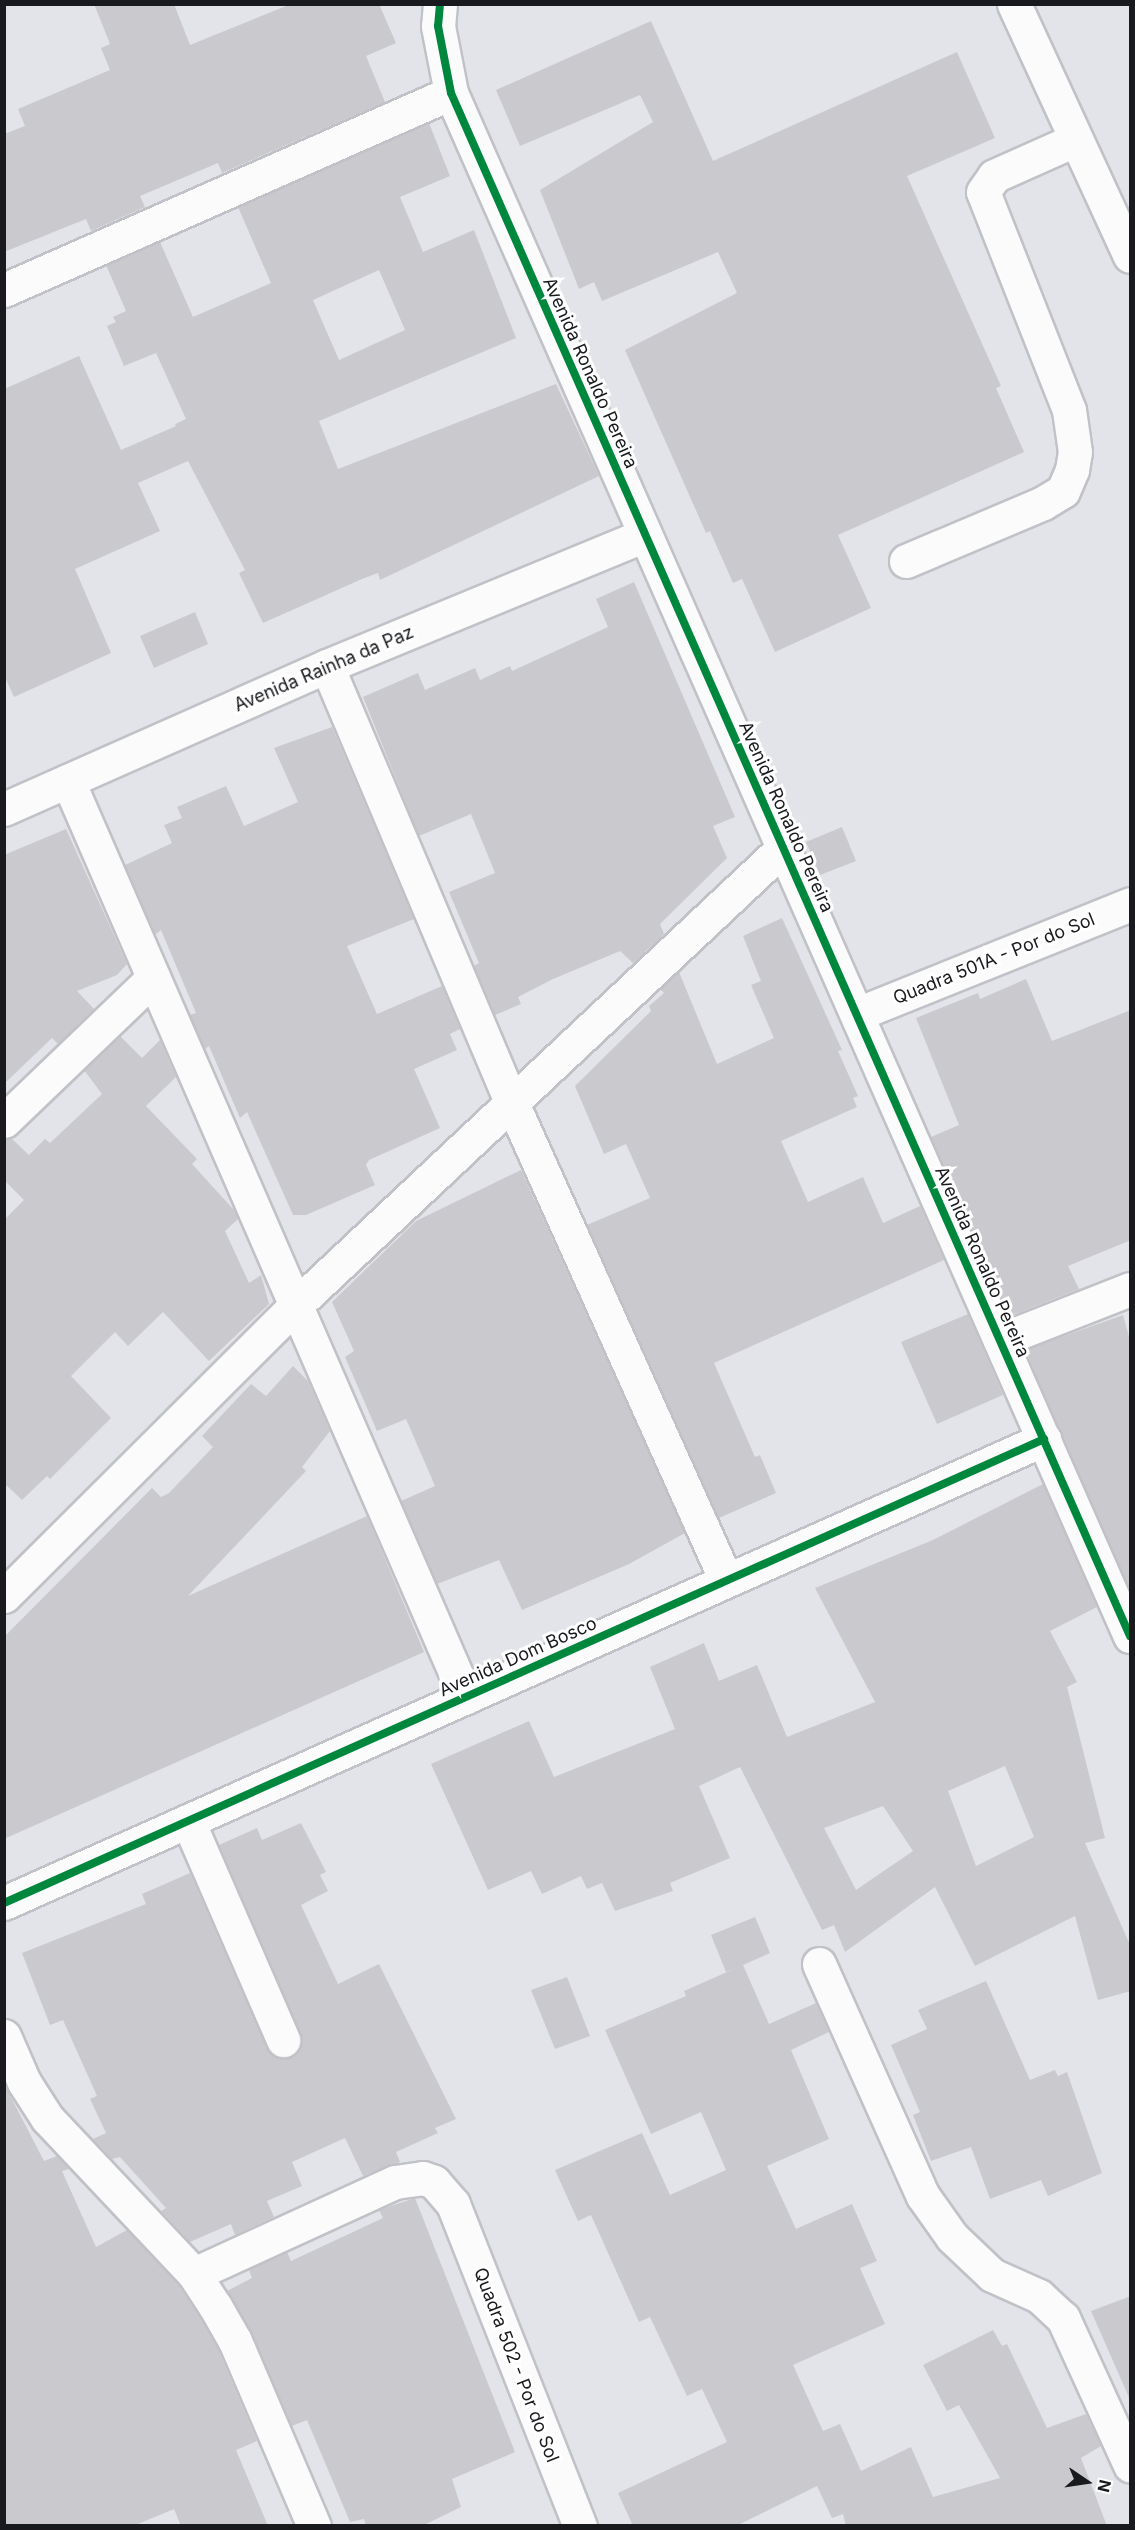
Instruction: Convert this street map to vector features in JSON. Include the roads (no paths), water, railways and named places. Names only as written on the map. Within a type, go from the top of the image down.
[{"type":"street","name":"Avenida Ronaldo Pereira","points":[[440,4],[438,26],[451,93],[1131,1636]]},
{"type":"street","points":[[1014,4],[1075,140],[1131,256]]},
{"type":"street","points":[[4,290],[451,93]]},
{"type":"street","points":[[906,561],[1043,503],[1064,491],[1072,470],[1075,452],[1069,410],[983,192],[994,176],[1075,140]]},
{"type":"street","name":"Avenida Rainha da Paz","points":[[4,809],[327,666],[645,535]]},
{"type":"street","points":[[327,666],[512,1103],[726,1580]]},
{"type":"street","points":[[68,781],[466,1697]]},
{"type":"street","points":[[4,1596],[295,1306],[783,848]]},
{"type":"street","name":"Quadra 501A - Por do Sol","points":[[857,1014],[1131,904]]},
{"type":"street","points":[[4,1121],[153,978]]},
{"type":"street","points":[[1000,1340],[1131,1289]]},
{"type":"street","name":"Avenida Dom Bosco","points":[[4,1903],[1044,1439]]},
{"type":"street","points":[[188,1821],[283,2040]]},
{"type":"street","points":[[819,1964],[922,2196],[952,2237],[992,2275],[1039,2296],[1064,2318],[1131,2464]]},
{"type":"street","points":[[4,2036],[24,2082],[47,2118],[194,2274],[235,2341],[314,2526]]},
{"type":"street","name":"Quadra 502 - Por do Sol","points":[[194,2274],[395,2182],[423,2178],[434,2182],[453,2204],[580,2526]]}]
